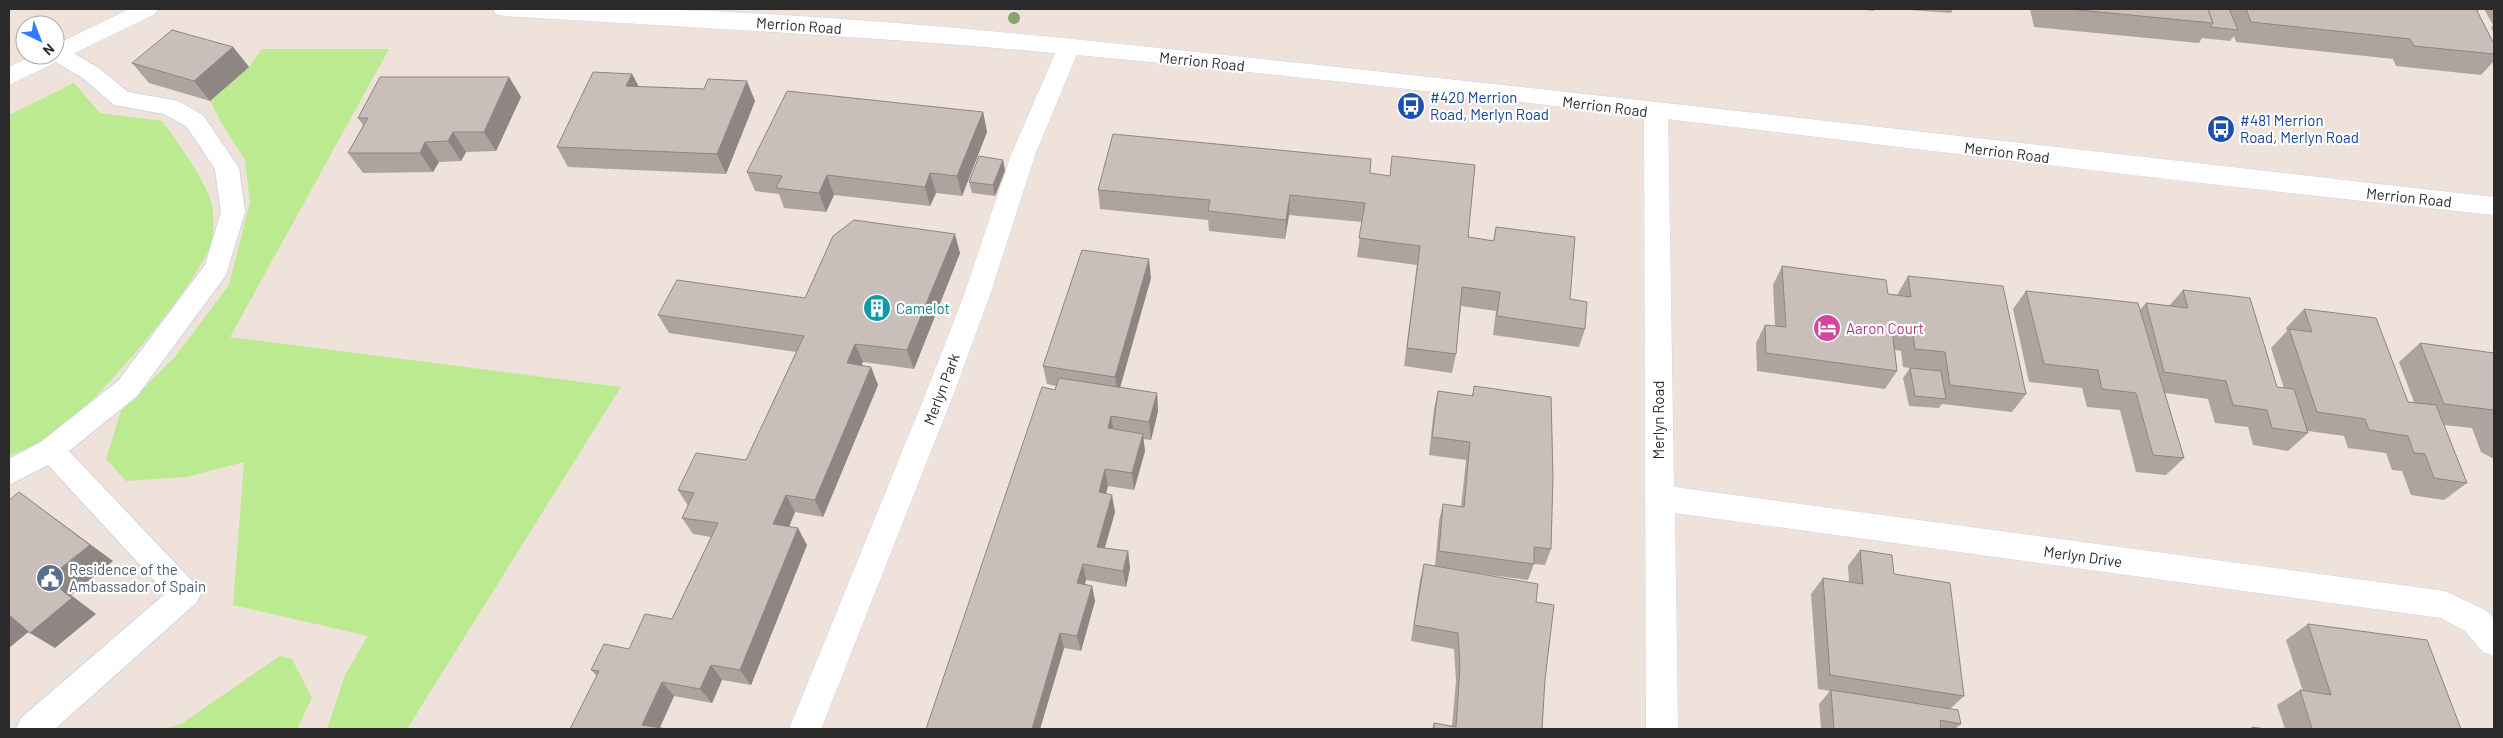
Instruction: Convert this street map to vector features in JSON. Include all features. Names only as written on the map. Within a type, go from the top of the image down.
[{"type":"street","points":[[65,49],[147,9]]},
{"type":"street","name":"Merrion Road","points":[[504,9],[833,27],[1069,47],[2494,206]]},
{"type":"street","name":"Merlyn Park","points":[[805,729],[940,393],[977,295],[1024,155],[1069,47]]},
{"type":"street","points":[[9,77],[33,65]]},
{"type":"street","name":"Merlyn Road","points":[[1656,112],[1662,729]]},
{"type":"street","name":"Merlyn Drive","points":[[1659,498],[2445,605],[2476,621],[2494,642]]},
{"type":"lane","points":[[9,473],[51,450],[128,388],[217,268],[232,212],[227,168],[195,121],[170,107],[122,99],[92,74],[65,59]]},
{"type":"lane","points":[[32,729],[186,594],[51,450]]},
{"type":"green space","points":[[262,49],[389,49],[230,337],[621,387],[407,729],[327,729],[345,675],[368,636],[233,605],[244,462],[186,477],[126,481],[106,459],[121,411],[174,358],[229,285],[250,202],[245,160],[210,101],[249,67]]},
{"type":"green space","points":[[74,83],[100,113],[162,121],[191,162],[210,197],[213,212],[213,235],[207,253],[175,303],[106,386],[64,426],[41,441],[9,456],[9,115]]},
{"type":"green space","points":[[280,656],[292,659],[312,698],[297,729],[163,729],[181,724]]},
{"type":"building","points":[[2068,9],[2208,9],[2213,23]]},
{"type":"building","points":[[2208,9],[2229,9],[2238,30],[2210,27],[2213,23]]},
{"type":"building","points":[[2246,9],[2476,9],[2494,44],[2494,54],[2414,46],[2410,39],[2251,22]]},
{"type":"building","points":[[172,30],[233,47],[194,81],[132,63]]},
{"type":"building","points":[[593,72],[632,74],[626,86],[704,89],[708,79],[747,81],[717,154],[557,147]]},
{"type":"building","points":[[380,77],[509,77],[484,132],[453,132],[448,141],[425,142],[420,153],[348,153],[368,118],[358,118]]},
{"type":"building","points":[[787,91],[983,112],[957,176],[930,173],[925,187],[827,175],[819,193],[776,188],[782,176],[747,172]]},
{"type":"building","points":[[1113,134],[1371,159],[1370,173],[1390,176],[1392,156],[1475,165],[1468,237],[1494,241],[1496,227],[1575,237],[1570,299],[1587,302],[1585,329],[1497,316],[1500,292],[1462,287],[1456,354],[1407,348],[1420,246],[1359,238],[1365,203],[1290,195],[1286,220],[1208,211],[1210,200],[1098,190]]},
{"type":"building","points":[[979,156],[1003,160],[993,185],[969,182]]},
{"type":"building","points":[[854,220],[955,234],[907,350],[855,344],[847,363],[871,367],[815,500],[786,495],[773,524],[798,528],[740,670],[711,665],[700,689],[662,682],[642,725],[667,729],[570,729],[599,671],[591,670],[604,644],[629,649],[645,614],[672,619],[718,523],[682,518],[694,493],[678,490],[696,453],[746,460],[804,336],[658,315],[677,280],[805,298],[833,236]]},
{"type":"building","points":[[1082,250],[1149,259],[1115,377],[1043,366]]},
{"type":"building","points":[[1782,266],[1886,280],[1888,294],[1911,297],[1908,276],[2003,286],[2026,394],[1950,385],[1945,352],[1915,349],[1913,333],[1892,330],[1897,371],[1766,353],[1765,325],[1786,327]]},
{"type":"building","points":[[2183,290],[2250,298],[2277,387],[2294,389],[2308,433],[2272,428],[2267,410],[2233,405],[2226,381],[2164,372],[2146,303],[2188,308]]},
{"type":"building","points":[[2026,291],[2138,303],[2184,458],[2153,455],[2136,393],[2102,389],[2098,370],[2044,364]]},
{"type":"building","points":[[2304,309],[2376,318],[2408,402],[2436,405],[2467,483],[2434,478],[2425,454],[2414,453],[2408,436],[2369,430],[2365,419],[2317,412],[2289,329],[2312,332]]},
{"type":"building","points":[[2420,343],[2494,353],[2494,410],[2444,404]]},
{"type":"building","points":[[1910,368],[1941,371],[1946,399],[1915,396]]},
{"type":"building","points":[[1059,378],[1157,393],[1149,422],[1111,416],[1108,428],[1143,434],[1132,473],[1105,469],[1099,492],[1112,495],[1097,547],[1128,551],[1123,571],[1083,564],[1077,583],[1092,586],[1077,636],[1060,633],[1032,729],[926,729],[1042,387],[1055,390]]},
{"type":"building","points":[[1474,386],[1551,397],[1553,477],[1551,549],[1534,547],[1534,564],[1439,551],[1443,504],[1464,507],[1470,442],[1432,437],[1438,391],[1473,396]]},
{"type":"building","name":"Residence of the Ambassador of Spain","points":[[19,492],[90,545],[47,579],[72,598],[30,633],[9,615],[9,500]]},
{"type":"building","points":[[1860,550],[1892,555],[1894,574],[1950,583],[1964,696],[1830,675],[1823,578],[1863,584]]},
{"type":"building","points":[[1424,564],[1538,584],[1536,602],[1554,605],[1545,679],[1542,729],[1434,729],[1434,723],[1456,727],[1460,666],[1458,633],[1414,625]]},
{"type":"building","points":[[2308,624],[2427,640],[2461,729],[2312,729],[2300,690],[2331,695]]},
{"type":"building","points":[[1831,690],[1958,710],[1961,724],[1940,720],[1941,729],[1834,729]]},
{"type":"place","name":"#420 Merrion Road, Merlyn Road","points":[[1411,106]]},
{"type":"place","name":"#481 Merrion Road, Merlyn Road","points":[[2221,129]]},
{"type":"place","name":"Camelot","points":[[877,308]]},
{"type":"place","name":"Aaron Court","points":[[1827,328]]},
{"type":"place","name":"Residence of the Ambassador of Spain","points":[[50,578]]}]
